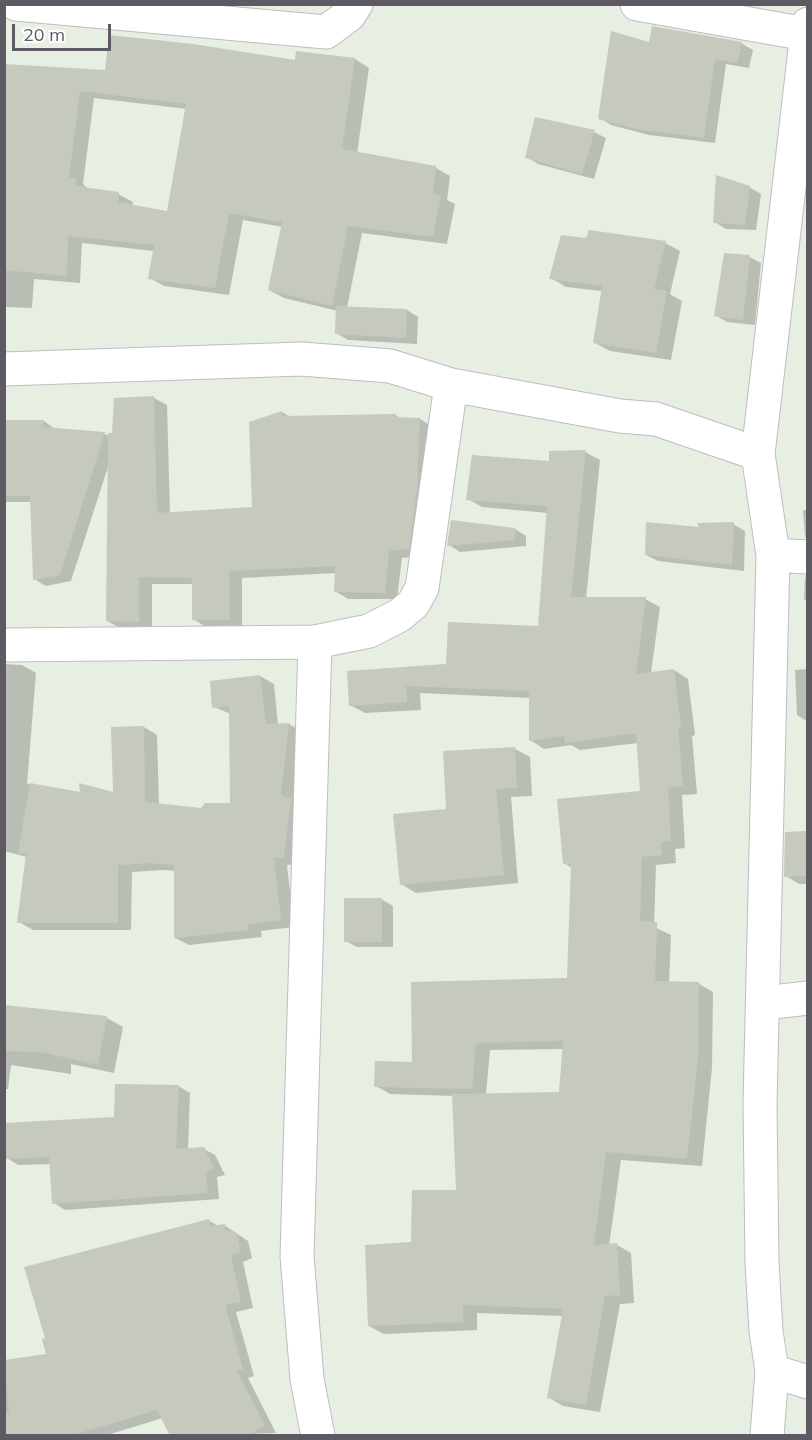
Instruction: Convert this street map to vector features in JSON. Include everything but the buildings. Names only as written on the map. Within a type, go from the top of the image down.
[{"type":"street","points":[[16,4],[326,32],[349,15],[356,4]]},
{"type":"street","points":[[637,4],[807,29],[758,454],[773,555],[760,1103],[762,1263],[766,1331],[772,1371],[767,1436]]},
{"type":"street","points":[[4,369],[302,359],[390,366],[451,385],[620,416],[656,419],[758,454]]},
{"type":"street","points":[[4,645],[315,642],[369,632],[400,615],[413,604],[422,588],[451,385]]},
{"type":"street","points":[[773,555],[807,557]]},
{"type":"street","points":[[315,642],[297,1256],[307,1379],[318,1436]]},
{"type":"street","points":[[764,1003],[807,998]]},
{"type":"street","points":[[772,1371],[807,1382]]}]
